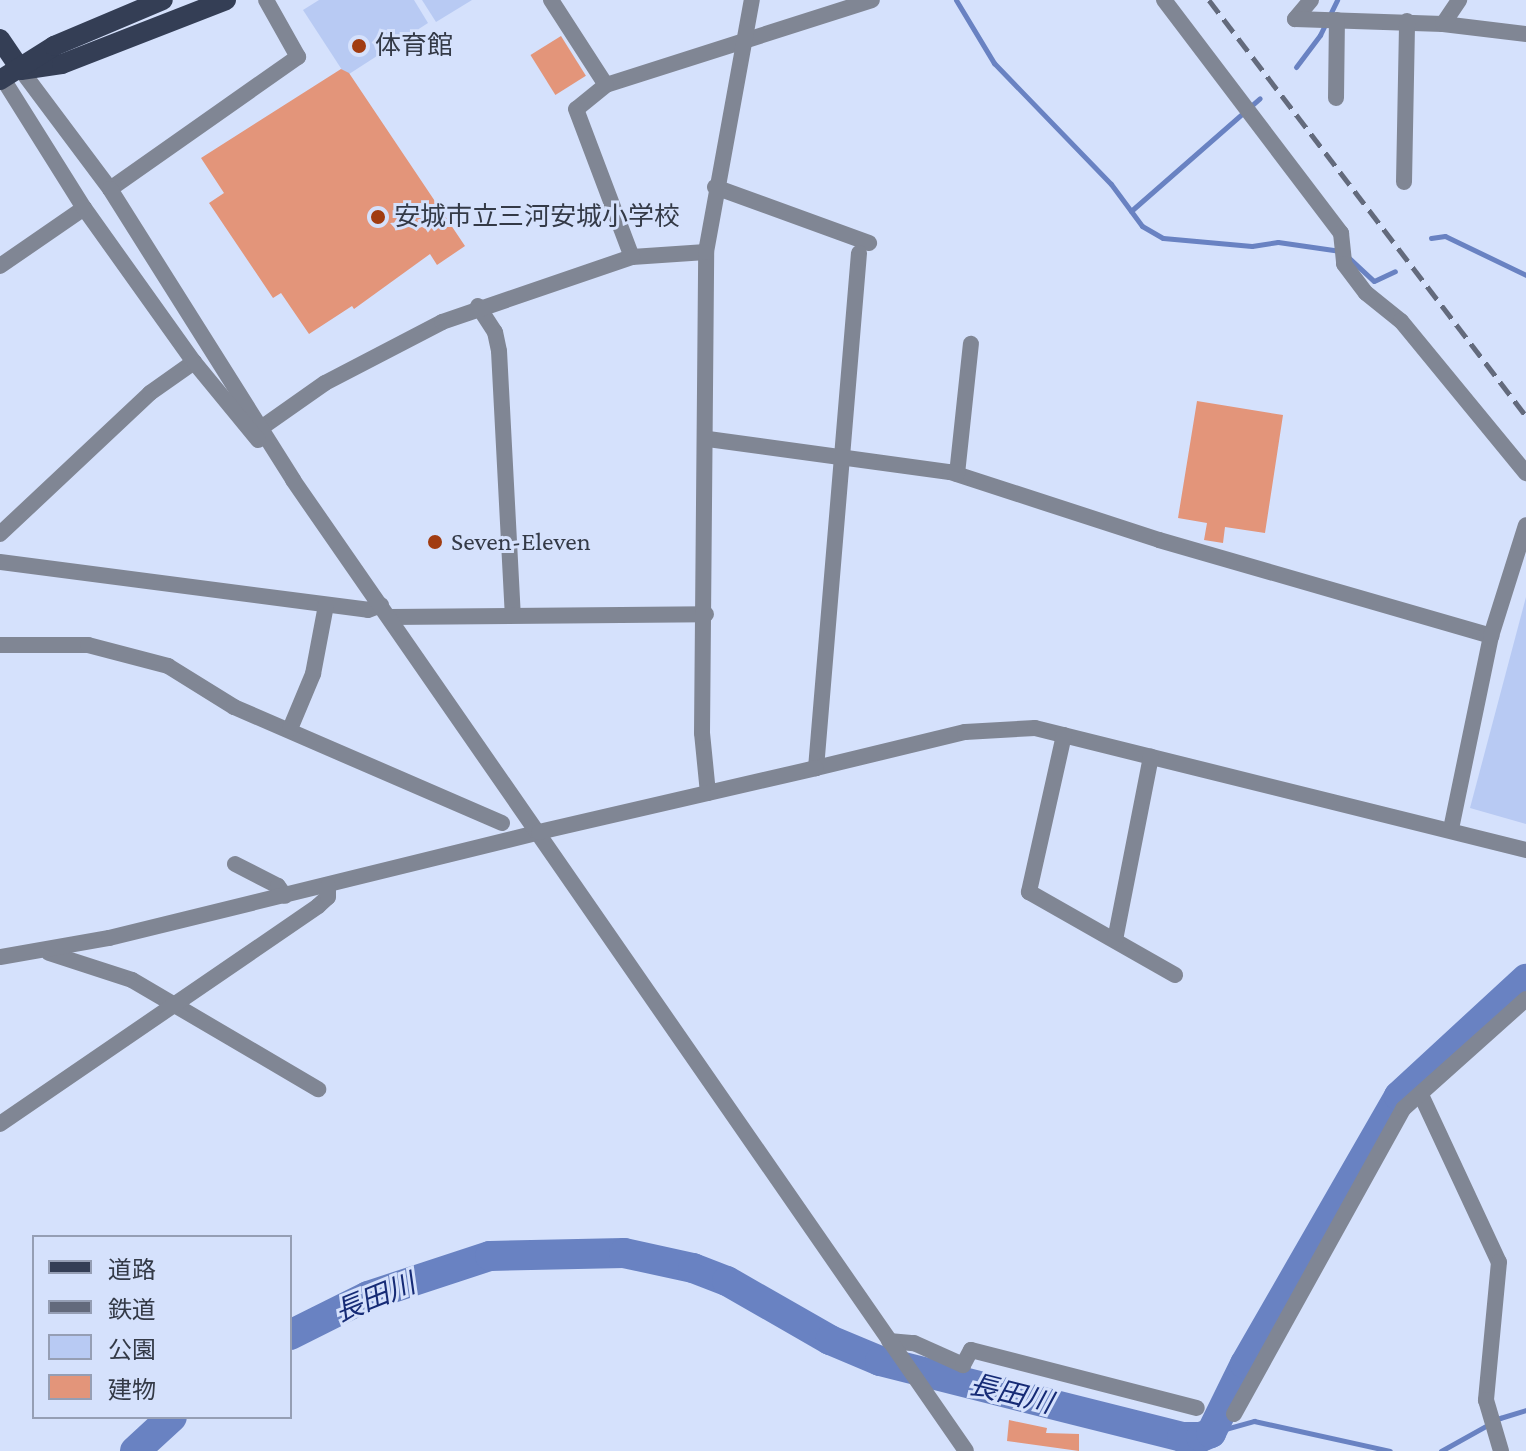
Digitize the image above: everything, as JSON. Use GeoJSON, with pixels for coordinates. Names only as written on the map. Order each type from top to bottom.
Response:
{"type":"FeatureCollection","features":[{"type":"Feature","properties":{"kind":"main road"},"geometry":{"type":"LineString","coordinates":[[6,76],[54,46],[163,0]]}},
{"type":"Feature","properties":{"kind":"main road"},"geometry":{"type":"LineString","coordinates":[[6,76],[62,64],[226,0]]}},
{"type":"Feature","properties":{"kind":"main road"},"geometry":{"type":"LineString","coordinates":[[0,39],[6,76]]}},
{"type":"Feature","properties":{"kind":"street"},"geometry":{"type":"LineString","coordinates":[[110,189],[298,57],[266,0]]}},
{"type":"Feature","properties":{"kind":"street"},"geometry":{"type":"LineString","coordinates":[[551,0],[606,85]]}},
{"type":"Feature","properties":{"kind":"street"},"geometry":{"type":"LineString","coordinates":[[708,793],[702,720],[708,439],[706,252],[715,187],[752,0]]}},
{"type":"Feature","properties":{"kind":"street"},"geometry":{"type":"LineString","coordinates":[[632,257],[576,109],[606,85],[872,0]]}},
{"type":"Feature","properties":{"kind":"street"},"geometry":{"type":"LineString","coordinates":[[1164,0],[1341,233],[1344,264],[1366,293],[1401,321],[1526,473]]}},
{"type":"Feature","properties":{"kind":"street"},"geometry":{"type":"LineString","coordinates":[[1311,0],[1295,19],[1407,21],[1526,34]]}},
{"type":"Feature","properties":{"kind":"street"},"geometry":{"type":"LineString","coordinates":[[1443,24],[1459,0]]}},
{"type":"Feature","properties":{"kind":"street"},"geometry":{"type":"LineString","coordinates":[[1336,98],[1337,20]]}},
{"type":"Feature","properties":{"kind":"street"},"geometry":{"type":"LineString","coordinates":[[1404,182],[1407,21]]}},
{"type":"Feature","properties":{"kind":"street"},"geometry":{"type":"LineString","coordinates":[[6,76],[110,189],[293,480],[966,1451]]}},
{"type":"Feature","properties":{"kind":"street"},"geometry":{"type":"LineString","coordinates":[[6,76],[84,208],[194,362],[293,480]]}},
{"type":"Feature","properties":{"kind":"street"},"geometry":{"type":"LineString","coordinates":[[715,187],[864,248],[816,768]]}},
{"type":"Feature","properties":{"kind":"street"},"geometry":{"type":"LineString","coordinates":[[0,266],[84,208]]}},
{"type":"Feature","properties":{"kind":"street"},"geometry":{"type":"LineString","coordinates":[[261,428],[325,383],[478,306],[632,257],[706,252]]}},
{"type":"Feature","properties":{"kind":"street"},"geometry":{"type":"LineString","coordinates":[[478,306],[495,332],[499,351],[513,614]]}},
{"type":"Feature","properties":{"kind":"street"},"geometry":{"type":"LineString","coordinates":[[957,474],[971,344]]}},
{"type":"Feature","properties":{"kind":"street"},"geometry":{"type":"LineString","coordinates":[[0,534],[150,393],[194,362]]}},
{"type":"Feature","properties":{"kind":"street"},"geometry":{"type":"LineString","coordinates":[[708,439],[844,455],[957,474],[1491,636]]}},
{"type":"Feature","properties":{"kind":"street"},"geometry":{"type":"LineString","coordinates":[[1451,829],[1491,636],[1526,525]]}},
{"type":"Feature","properties":{"kind":"street"},"geometry":{"type":"LineString","coordinates":[[0,562],[368,610],[706,614]]}},
{"type":"Feature","properties":{"kind":"street"},"geometry":{"type":"LineString","coordinates":[[290,729],[313,674],[326,605]]}},
{"type":"Feature","properties":{"kind":"street"},"geometry":{"type":"LineString","coordinates":[[0,645],[51,641],[134,655],[188,675],[234,707],[502,823]]}},
{"type":"Feature","properties":{"kind":"street"},"geometry":{"type":"LineString","coordinates":[[0,957],[46,952],[965,732],[1035,728],[1526,850]]}},
{"type":"Feature","properties":{"kind":"street"},"geometry":{"type":"LineString","coordinates":[[1064,735],[1029,892],[1175,975]]}},
{"type":"Feature","properties":{"kind":"street"},"geometry":{"type":"LineString","coordinates":[[1115,940],[1151,757]]}},
{"type":"Feature","properties":{"kind":"street"},"geometry":{"type":"LineString","coordinates":[[235,864],[278,886],[285,896]]}},
{"type":"Feature","properties":{"kind":"street"},"geometry":{"type":"LineString","coordinates":[[0,1124],[318,906],[328,897],[328,886]]}},
{"type":"Feature","properties":{"kind":"street"},"geometry":{"type":"LineString","coordinates":[[46,952],[132,980],[177,1003],[318,1089]]}},
{"type":"Feature","properties":{"kind":"street"},"geometry":{"type":"LineString","coordinates":[[1234,1414],[1403,1109],[1526,999]]}},
{"type":"Feature","properties":{"kind":"street"},"geometry":{"type":"LineString","coordinates":[[1421,1095],[1499,1262],[1486,1400],[1492,1433],[1501,1451]]}},
{"type":"Feature","properties":{"kind":"street"},"geometry":{"type":"LineString","coordinates":[[889,1341],[914,1343],[963,1365],[971,1350],[1197,1408]]}},
{"type":"Feature","properties":{"kind":"green space","name":"体育館"},"geometry":{"type":"Polygon","coordinates":[[[319,0],[414,0],[428,23],[346,76],[303,10],[319,0]]]}},
{"type":"Feature","properties":{"kind":"green space"},"geometry":{"type":"Polygon","coordinates":[[[422,0],[472,0],[436,22],[422,0]]]}},
{"type":"Feature","properties":{"kind":"green space"},"geometry":{"type":"Polygon","coordinates":[[[1526,597],[1526,824],[1470,808],[1526,597]]]}},
{"type":"Feature","properties":{"kind":"building"},"geometry":{"type":"Polygon","coordinates":[[[561,36],[586,76],[555,95],[530,55],[561,36]]]}},
{"type":"Feature","properties":{"kind":"building"},"geometry":{"type":"Polygon","coordinates":[[[341,69],[349,73],[465,246],[437,265],[430,254],[354,309],[352,306],[309,334],[281,293],[273,298],[209,203],[224,193],[201,158],[341,69]]]}},
{"type":"Feature","properties":{"kind":"building"},"geometry":{"type":"Polygon","coordinates":[[[1197,401],[1283,415],[1265,533],[1225,527],[1223,543],[1204,540],[1207,523],[1178,518],[1197,401]]]}},
{"type":"Feature","properties":{"kind":"building"},"geometry":{"type":"Polygon","coordinates":[[[1009,1420],[1047,1428],[1046,1433],[1079,1434],[1079,1451],[1007,1441],[1009,1420]]]}},
{"type":"Feature","properties":{"kind":"waterway"},"geometry":{"type":"LineString","coordinates":[[956,0],[994,63],[1111,184],[1142,226],[1163,238],[1252,246],[1278,242],[1340,251]]}},
{"type":"Feature","properties":{"kind":"waterway"},"geometry":{"type":"LineString","coordinates":[[1296,67],[1320,35],[1337,0]]}},
{"type":"Feature","properties":{"kind":"waterway"},"geometry":{"type":"LineString","coordinates":[[1131,211],[1260,98]]}},
{"type":"Feature","properties":{"kind":"waterway"},"geometry":{"type":"LineString","coordinates":[[1431,238],[1445,236],[1526,275]]}},
{"type":"Feature","properties":{"kind":"waterway"},"geometry":{"type":"LineString","coordinates":[[1348,257],[1374,281],[1395,271]]}},
{"type":"Feature","properties":{"kind":"waterway","name":"長田川"},"geometry":{"type":"LineString","coordinates":[[292,1334],[368,1296],[490,1256],[624,1253],[693,1268],[727,1281],[830,1340],[880,1361],[1182,1437],[1201,1437],[1211,1433],[1245,1364],[1399,1096],[1526,979]]}},
{"type":"Feature","properties":{"kind":"waterway"},"geometry":{"type":"LineString","coordinates":[[1441,1451],[1500,1418],[1526,1410]]}},
{"type":"Feature","properties":{"kind":"waterway","name":"長田川"},"geometry":{"type":"LineString","coordinates":[[135,1451],[170,1419]]}},
{"type":"Feature","properties":{"kind":"waterway"},"geometry":{"type":"LineString","coordinates":[[1211,1433],[1254,1421],[1390,1451]]}},
{"type":"Feature","properties":{"kind":"railway"},"geometry":{"type":"LineString","coordinates":[[1209,0],[1526,416]]}},
{"type":"Feature","properties":{"kind":"place","name":"体育館"},"geometry":{"type":"Point","coordinates":[359,46]}},
{"type":"Feature","properties":{"kind":"place","name":"安城市立三河安城小学校"},"geometry":{"type":"Point","coordinates":[378,217]}},
{"type":"Feature","properties":{"kind":"place","name":"Seven-Eleven"},"geometry":{"type":"Point","coordinates":[435,542]}}]}
